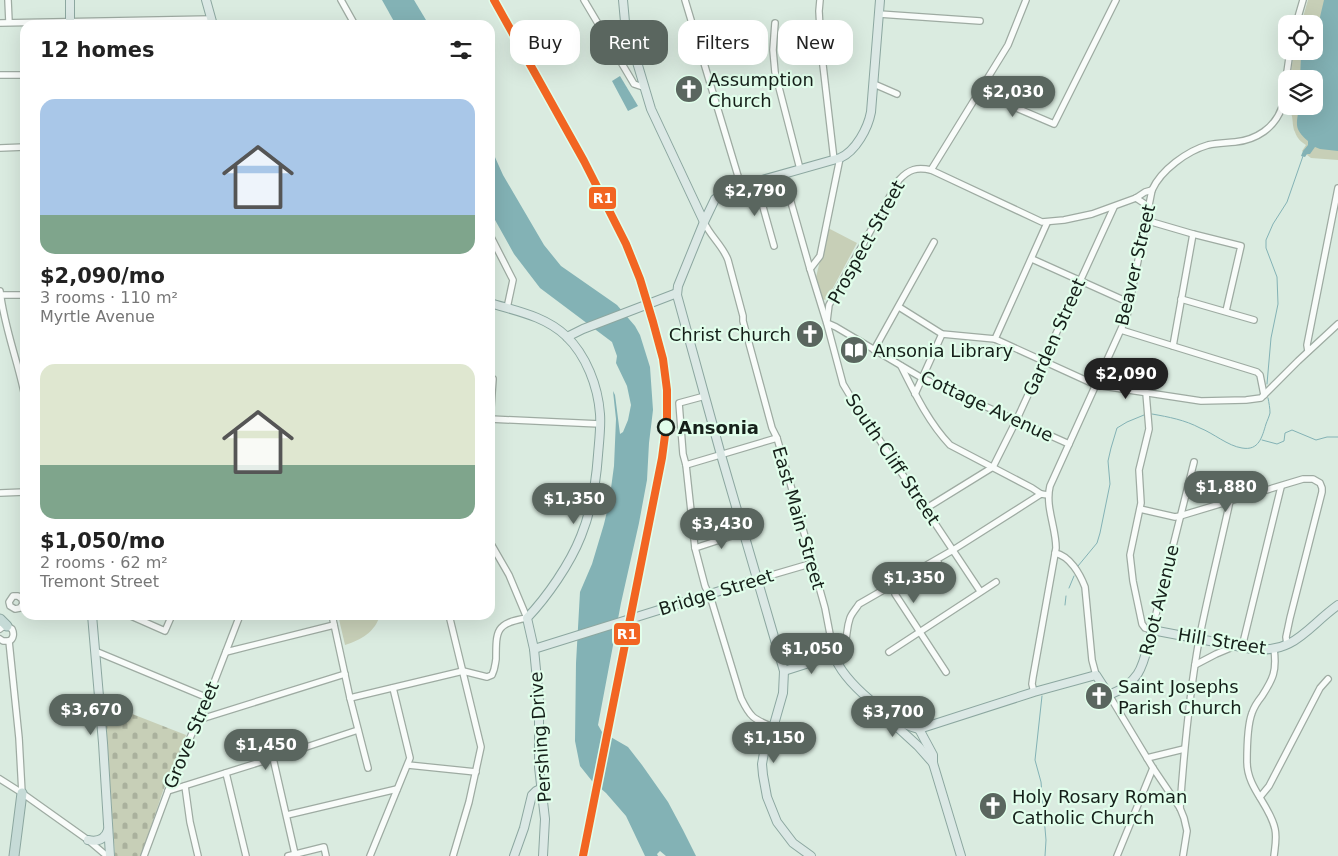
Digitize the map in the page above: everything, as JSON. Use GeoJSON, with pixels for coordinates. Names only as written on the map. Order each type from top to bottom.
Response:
{"type":"FeatureCollection","features":[{"type":"Feature","properties":{"kind":"highway"},"geometry":{"type":"LineString","coordinates":[[14,856],[22,792]]}},
{"type":"Feature","properties":{"kind":"main road"},"geometry":{"type":"LineString","coordinates":[[70,0],[70,20]]}},
{"type":"Feature","properties":{"kind":"main road"},"geometry":{"type":"LineString","coordinates":[[206,0],[211,20]]}},
{"type":"Feature","properties":{"kind":"main road"},"geometry":{"type":"LineString","coordinates":[[622,0],[625,22],[651,109],[704,222]]}},
{"type":"Feature","properties":{"kind":"main road"},"geometry":{"type":"LineString","coordinates":[[695,205],[705,204],[741,186],[837,159],[849,152],[869,122],[874,84],[880,0]]}},
{"type":"Feature","properties":{"kind":"main road"},"geometry":{"type":"LineString","coordinates":[[715,199],[678,286],[677,293],[784,671],[783,693],[765,747],[762,764],[767,797],[777,822],[790,839],[811,856]]}},
{"type":"Feature","properties":{"kind":"main road"},"geometry":{"type":"LineString","coordinates":[[567,337],[582,329],[677,293]]}},
{"type":"Feature","properties":{"kind":"main road"},"geometry":{"type":"LineString","coordinates":[[495,304],[542,319],[552,324],[567,337],[581,355],[593,379],[598,400],[600,424],[595,491],[591,509],[581,538],[573,553],[556,580],[527,618]]}},
{"type":"Feature","properties":{"kind":"main road","name":"Bridge Street"},"geometry":{"type":"LineString","coordinates":[[534,649],[758,579]]}},
{"type":"Feature","properties":{"kind":"main road","name":"Hill Street"},"geometry":{"type":"LineString","coordinates":[[1152,630],[1261,650],[1274,649],[1297,640],[1338,605]]}},
{"type":"Feature","properties":{"kind":"main road","name":"Pershing Drive"},"geometry":{"type":"LineString","coordinates":[[527,618],[534,649],[540,701],[539,767],[544,802],[545,830],[542,856]]}},
{"type":"Feature","properties":{"kind":"main road"},"geometry":{"type":"LineString","coordinates":[[92,620],[103,743],[108,856]]}},
{"type":"Feature","properties":{"kind":"main road","name":"Root Avenue"},"geometry":{"type":"LineString","coordinates":[[1110,695],[1129,684],[1138,674],[1143,664],[1152,630]]}},
{"type":"Feature","properties":{"kind":"main road"},"geometry":{"type":"LineString","coordinates":[[784,671],[834,655]]}},
{"type":"Feature","properties":{"kind":"main road","name":"East Main Street"},"geometry":{"type":"LineString","coordinates":[[834,655],[838,666],[847,678],[874,702],[888,714],[908,726],[919,729]]}},
{"type":"Feature","properties":{"kind":"main road"},"geometry":{"type":"LineString","coordinates":[[919,729],[1034,692],[1096,675],[1110,695]]}},
{"type":"Feature","properties":{"kind":"main road","name":"East Main Street"},"geometry":{"type":"LineString","coordinates":[[888,714],[894,724],[933,763]]}},
{"type":"Feature","properties":{"kind":"main road"},"geometry":{"type":"LineString","coordinates":[[918,746],[919,729]]}},
{"type":"Feature","properties":{"kind":"main road"},"geometry":{"type":"LineString","coordinates":[[919,729],[933,755],[933,763],[962,856]]}},
{"type":"Feature","properties":{"kind":"main road"},"geometry":{"type":"LineString","coordinates":[[514,856],[534,793],[542,788]]}},
{"type":"Feature","properties":{"kind":"main road"},"geometry":{"type":"LineString","coordinates":[[530,808],[544,802]]}},
{"type":"Feature","properties":{"kind":"main road"},"geometry":{"type":"LineString","coordinates":[[88,840],[100,840],[106,834],[108,828]]}},
{"type":"Feature","properties":{"kind":"street"},"geometry":{"type":"LineString","coordinates":[[8,0],[9,22]]}},
{"type":"Feature","properties":{"kind":"street"},"geometry":{"type":"LineString","coordinates":[[341,0],[352,20]]}},
{"type":"Feature","properties":{"kind":"street"},"geometry":{"type":"LineString","coordinates":[[584,0],[634,84],[643,87]]}},
{"type":"Feature","properties":{"kind":"street"},"geometry":{"type":"LineString","coordinates":[[684,0],[741,186]]}},
{"type":"Feature","properties":{"kind":"street"},"geometry":{"type":"LineString","coordinates":[[810,269],[820,256],[837,159],[821,48],[820,0]]}},
{"type":"Feature","properties":{"kind":"street"},"geometry":{"type":"LineString","coordinates":[[1026,0],[1008,45],[931,170],[1038,221],[1047,222],[1082,217],[1114,207],[1152,190]]}},
{"type":"Feature","properties":{"kind":"street"},"geometry":{"type":"LineString","coordinates":[[980,92],[1054,124],[1116,0]]}},
{"type":"Feature","properties":{"kind":"street"},"geometry":{"type":"LineString","coordinates":[[1299,15],[1303,0]]}},
{"type":"Feature","properties":{"kind":"street"},"geometry":{"type":"LineString","coordinates":[[878,14],[980,21]]}},
{"type":"Feature","properties":{"kind":"street"},"geometry":{"type":"LineString","coordinates":[[0,23],[20,22]]}},
{"type":"Feature","properties":{"kind":"street"},"geometry":{"type":"LineString","coordinates":[[775,23],[773,50],[775,72],[800,169]]}},
{"type":"Feature","properties":{"kind":"street","name":"Beaver Street"},"geometry":{"type":"LineString","coordinates":[[1034,692],[1033,677],[1055,553],[1055,535],[1048,495],[1050,486],[1127,316],[1152,190],[1166,170],[1193,152],[1214,144],[1250,139],[1272,125],[1279,116],[1282,107],[1289,60]]}},
{"type":"Feature","properties":{"kind":"street"},"geometry":{"type":"LineString","coordinates":[[0,75],[20,75]]}},
{"type":"Feature","properties":{"kind":"street"},"geometry":{"type":"LineString","coordinates":[[874,84],[898,94]]}},
{"type":"Feature","properties":{"kind":"street"},"geometry":{"type":"LineString","coordinates":[[0,148],[20,147]]}},
{"type":"Feature","properties":{"kind":"street","name":"Prospect Street"},"geometry":{"type":"LineString","coordinates":[[827,323],[829,305],[899,180],[905,174],[914,170],[922,168],[931,170]]}},
{"type":"Feature","properties":{"kind":"street","name":"South Cliff Street"},"geometry":{"type":"LineString","coordinates":[[783,174],[843,384],[980,591]]}},
{"type":"Feature","properties":{"kind":"street"},"geometry":{"type":"LineString","coordinates":[[756,182],[774,246]]}},
{"type":"Feature","properties":{"kind":"street"},"geometry":{"type":"LineString","coordinates":[[1308,352],[1307,345],[1338,188]]}},
{"type":"Feature","properties":{"kind":"street"},"geometry":{"type":"LineString","coordinates":[[1136,198],[1148,206]]}},
{"type":"Feature","properties":{"kind":"street","name":"Garden Street"},"geometry":{"type":"LineString","coordinates":[[993,468],[1114,207]]}},
{"type":"Feature","properties":{"kind":"street"},"geometry":{"type":"LineString","coordinates":[[1145,220],[1241,246],[1226,311]]}},
{"type":"Feature","properties":{"kind":"street","name":"East Main Street"},"geometry":{"type":"LineString","coordinates":[[704,222],[707,230],[727,256],[743,316],[742,321],[772,428],[777,438],[826,608],[834,655]]}},
{"type":"Feature","properties":{"kind":"street"},"geometry":{"type":"LineString","coordinates":[[995,339],[1047,222]]}},
{"type":"Feature","properties":{"kind":"street"},"geometry":{"type":"LineString","coordinates":[[1173,346],[1193,234]]}},
{"type":"Feature","properties":{"kind":"street"},"geometry":{"type":"LineString","coordinates":[[874,350],[900,307],[934,242]]}},
{"type":"Feature","properties":{"kind":"street"},"geometry":{"type":"LineString","coordinates":[[495,245],[513,280],[507,308]]}},
{"type":"Feature","properties":{"kind":"street"},"geometry":{"type":"LineString","coordinates":[[1032,259],[1130,302]]}},
{"type":"Feature","properties":{"kind":"street"},"geometry":{"type":"LineString","coordinates":[[0,291],[20,378]]}},
{"type":"Feature","properties":{"kind":"street"},"geometry":{"type":"LineString","coordinates":[[0,295],[20,295]]}},
{"type":"Feature","properties":{"kind":"street"},"geometry":{"type":"LineString","coordinates":[[1182,299],[1254,320]]}},
{"type":"Feature","properties":{"kind":"street"},"geometry":{"type":"LineString","coordinates":[[900,307],[942,334],[995,339],[1096,385],[1201,401],[1254,400],[1261,398],[1338,324]]}},
{"type":"Feature","properties":{"kind":"street","name":"Cottage Avenue"},"geometry":{"type":"LineString","coordinates":[[827,323],[922,378],[1069,444]]}},
{"type":"Feature","properties":{"kind":"street"},"geometry":{"type":"LineString","coordinates":[[1121,330],[1257,372],[1260,375],[1264,395]]}},
{"type":"Feature","properties":{"kind":"street"},"geometry":{"type":"LineString","coordinates":[[915,394],[942,334]]}},
{"type":"Feature","properties":{"kind":"street"},"geometry":{"type":"LineString","coordinates":[[902,366],[915,394],[941,436],[950,445],[1041,494],[1048,495]]}},
{"type":"Feature","properties":{"kind":"street"},"geometry":{"type":"LineString","coordinates":[[1146,393],[1149,430],[1139,470],[1140,509],[1130,561],[1142,624],[1145,628],[1152,630]]}},
{"type":"Feature","properties":{"kind":"street"},"geometry":{"type":"LineString","coordinates":[[705,396],[678,404],[695,548],[705,586],[741,698],[747,711],[756,720],[773,727]]}},
{"type":"Feature","properties":{"kind":"street"},"geometry":{"type":"LineString","coordinates":[[495,420],[600,424]]}},
{"type":"Feature","properties":{"kind":"street"},"geometry":{"type":"LineString","coordinates":[[686,465],[777,438]]}},
{"type":"Feature","properties":{"kind":"street","name":"Root Avenue"},"geometry":{"type":"LineString","coordinates":[[1152,630],[1194,462]]}},
{"type":"Feature","properties":{"kind":"street"},"geometry":{"type":"LineString","coordinates":[[925,509],[993,468]]}},
{"type":"Feature","properties":{"kind":"street"},"geometry":{"type":"LineString","coordinates":[[1140,509],[1175,517],[1303,479],[1315,480],[1322,485],[1322,492],[1290,618],[1286,637],[1287,645]]}},
{"type":"Feature","properties":{"kind":"street"},"geometry":{"type":"LineString","coordinates":[[1195,665],[1216,654],[1238,646],[1281,486]]}},
{"type":"Feature","properties":{"kind":"street"},"geometry":{"type":"LineString","coordinates":[[0,493],[20,492]]}},
{"type":"Feature","properties":{"kind":"street"},"geometry":{"type":"LineString","coordinates":[[834,655],[845,644],[850,618],[860,604],[954,550],[1041,494]]}},
{"type":"Feature","properties":{"kind":"street"},"geometry":{"type":"LineString","coordinates":[[1180,808],[1184,749],[1199,639],[1230,501]]}},
{"type":"Feature","properties":{"kind":"street"},"geometry":{"type":"LineString","coordinates":[[695,548],[744,532]]}},
{"type":"Feature","properties":{"kind":"street"},"geometry":{"type":"LineString","coordinates":[[350,698],[463,671],[487,677],[492,675],[496,666],[496,638],[499,630],[507,623],[527,618],[510,575],[495,550]]}},
{"type":"Feature","properties":{"kind":"street"},"geometry":{"type":"LineString","coordinates":[[946,672],[895,592],[930,569],[954,550]]}},
{"type":"Feature","properties":{"kind":"street"},"geometry":{"type":"LineString","coordinates":[[1055,553],[1068,559],[1085,587],[1092,660],[1096,675]]}},
{"type":"Feature","properties":{"kind":"street","name":"Bridge Street"},"geometry":{"type":"LineString","coordinates":[[758,579],[813,563]]}},
{"type":"Feature","properties":{"kind":"street"},"geometry":{"type":"LineString","coordinates":[[889,652],[996,582]]}},
{"type":"Feature","properties":{"kind":"street"},"geometry":{"type":"LineString","coordinates":[[140,620],[165,631],[170,620]]}},
{"type":"Feature","properties":{"kind":"street","name":"Grove Street"},"geometry":{"type":"LineString","coordinates":[[144,856],[181,758],[208,698],[238,620]]}},
{"type":"Feature","properties":{"kind":"street"},"geometry":{"type":"LineString","coordinates":[[333,620],[344,674],[368,768]]}},
{"type":"Feature","properties":{"kind":"street"},"geometry":{"type":"LineString","coordinates":[[450,620],[482,747],[453,856]]}},
{"type":"Feature","properties":{"kind":"street"},"geometry":{"type":"LineString","coordinates":[[2,625],[12,629],[14,634],[9,641],[20,738],[22,792]]}},
{"type":"Feature","properties":{"kind":"street"},"geometry":{"type":"LineString","coordinates":[[226,652],[334,625]]}},
{"type":"Feature","properties":{"kind":"street"},"geometry":{"type":"LineString","coordinates":[[0,639],[9,641]]}},
{"type":"Feature","properties":{"kind":"street"},"geometry":{"type":"LineString","coordinates":[[1274,649],[1275,664],[1273,678],[1253,710],[1247,769],[1253,786],[1270,814],[1275,829],[1276,843],[1274,856]]}},
{"type":"Feature","properties":{"kind":"street"},"geometry":{"type":"LineString","coordinates":[[95,651],[208,698]]}},
{"type":"Feature","properties":{"kind":"street"},"geometry":{"type":"LineString","coordinates":[[198,720],[344,674]]}},
{"type":"Feature","properties":{"kind":"street"},"geometry":{"type":"LineString","coordinates":[[1260,797],[1269,786],[1320,688],[1328,679]]}},
{"type":"Feature","properties":{"kind":"street"},"geometry":{"type":"LineString","coordinates":[[370,856],[410,758],[393,688]]}},
{"type":"Feature","properties":{"kind":"street"},"geometry":{"type":"LineString","coordinates":[[1110,695],[1153,768],[1180,808],[1187,831],[1183,856]]}},
{"type":"Feature","properties":{"kind":"street"},"geometry":{"type":"LineString","coordinates":[[168,791],[358,730]]}},
{"type":"Feature","properties":{"kind":"street"},"geometry":{"type":"LineString","coordinates":[[1147,758],[1184,749]]}},
{"type":"Feature","properties":{"kind":"street"},"geometry":{"type":"LineString","coordinates":[[273,758],[296,854]]}},
{"type":"Feature","properties":{"kind":"street"},"geometry":{"type":"LineString","coordinates":[[408,764],[476,772]]}},
{"type":"Feature","properties":{"kind":"street"},"geometry":{"type":"LineString","coordinates":[[1117,856],[1153,768]]}},
{"type":"Feature","properties":{"kind":"street"},"geometry":{"type":"LineString","coordinates":[[226,773],[246,856]]}},
{"type":"Feature","properties":{"kind":"street"},"geometry":{"type":"LineString","coordinates":[[0,780],[22,792],[108,856]]}},
{"type":"Feature","properties":{"kind":"street"},"geometry":{"type":"LineString","coordinates":[[185,786],[190,822],[198,856]]}},
{"type":"Feature","properties":{"kind":"street"},"geometry":{"type":"LineString","coordinates":[[287,815],[397,789]]}},
{"type":"Feature","properties":{"kind":"street"},"geometry":{"type":"LineString","coordinates":[[288,856],[324,847],[326,856]]}},
{"type":"Feature","properties":{"kind":"green space"},"geometry":{"type":"Polygon","coordinates":[[[1308,0],[1338,0],[1338,160],[1311,158],[1302,151],[1306,145],[1297,136],[1294,129],[1292,115],[1323,115],[1323,70],[1291,70],[1293,60],[1323,60],[1323,15],[1304,15],[1308,0]]]}},
{"type":"Feature","properties":{"kind":"green space"},"geometry":{"type":"Polygon","coordinates":[[[828,228],[857,243],[827,299],[823,300],[816,277],[828,228]]]}},
{"type":"Feature","properties":{"kind":"green space"},"geometry":{"type":"Polygon","coordinates":[[[339,620],[378,620],[371,631],[357,641],[345,645],[339,620]]]}},
{"type":"Feature","properties":{"kind":"green space"},"geometry":{"type":"Polygon","coordinates":[[[104,703],[186,735],[163,791],[141,856],[115,856],[104,703]]]}},
{"type":"Feature","properties":{"kind":"water"},"geometry":{"type":"Polygon","coordinates":[[[382,0],[414,0],[426,20],[393,20],[382,0]]]}},
{"type":"Feature","properties":{"kind":"water"},"geometry":{"type":"Polygon","coordinates":[[[1324,0],[1338,0],[1338,151],[1315,147],[1305,157],[1301,156],[1308,145],[1308,141],[1298,129],[1297,115],[1323,115],[1323,70],[1300,70],[1301,60],[1323,60],[1323,15],[1320,15],[1324,0]]]}},
{"type":"Feature","properties":{"kind":"water"},"geometry":{"type":"Polygon","coordinates":[[[620,76],[638,106],[628,111],[612,81],[620,76]]]}},
{"type":"Feature","properties":{"kind":"water"},"geometry":{"type":"Polygon","coordinates":[[[495,157],[503,175],[544,245],[561,266],[617,305],[635,326],[640,335],[650,367],[653,410],[647,480],[598,725],[602,732],[628,747],[642,765],[668,802],[696,856],[666,856],[660,851],[657,854],[658,856],[645,856],[626,816],[580,766],[575,741],[576,663],[580,592],[592,564],[609,503],[614,466],[616,419],[613,391],[620,434],[623,432],[628,420],[631,405],[627,386],[616,363],[617,356],[612,342],[540,288],[514,254],[495,220],[495,157]]]}},
{"type":"Feature","properties":{"kind":"waterway"},"geometry":{"type":"LineString","coordinates":[[1267,384],[1271,338],[1278,304],[1277,277],[1266,248],[1266,240],[1273,224],[1287,202],[1303,156]]}},
{"type":"Feature","properties":{"kind":"waterway"},"geometry":{"type":"LineString","coordinates":[[1152,414],[1189,423],[1231,445],[1248,448],[1256,445],[1263,434],[1270,413],[1268,398]]}},
{"type":"Feature","properties":{"kind":"waterway"},"geometry":{"type":"LineString","coordinates":[[1078,566],[1097,543],[1100,533],[1110,484],[1108,461],[1117,428],[1144,415]]}},
{"type":"Feature","properties":{"kind":"waterway"},"geometry":{"type":"LineString","coordinates":[[1262,440],[1277,444],[1284,441],[1285,433],[1292,430],[1316,440],[1338,437]]}},
{"type":"Feature","properties":{"kind":"waterway"},"geometry":{"type":"LineString","coordinates":[[1069,588],[1074,576]]}},
{"type":"Feature","properties":{"kind":"waterway"},"geometry":{"type":"LineString","coordinates":[[1065,605],[1066,596]]}},
{"type":"Feature","properties":{"kind":"waterway"},"geometry":{"type":"LineString","coordinates":[[1042,696],[1035,760],[1041,782],[1046,840],[1045,856]]}},
{"type":"Feature","properties":{"kind":"transit line","name":"R1"},"geometry":{"type":"LineString","coordinates":[[494,0],[584,161],[626,244],[640,279],[653,322],[663,359],[667,390],[667,420],[662,458],[583,856]]}},
{"type":"Feature","properties":{"kind":"place","name":"Assumption Church"},"geometry":{"type":"Point","coordinates":[689,89]}},
{"type":"Feature","properties":{"kind":"place","name":"Christ Church"},"geometry":{"type":"Point","coordinates":[810,334]}},
{"type":"Feature","properties":{"kind":"place","name":"Ansonia Library"},"geometry":{"type":"Point","coordinates":[854,350]}},
{"type":"Feature","properties":{"kind":"place","name":"Ansonia"},"geometry":{"type":"Point","coordinates":[666,427]}},
{"type":"Feature","properties":{"kind":"place","name":"Saint Josephs Parish Church"},"geometry":{"type":"Point","coordinates":[1099,696]}},
{"type":"Feature","properties":{"kind":"place","name":"Holy Rosary Roman Catholic Church"},"geometry":{"type":"Point","coordinates":[993,806]}}]}
